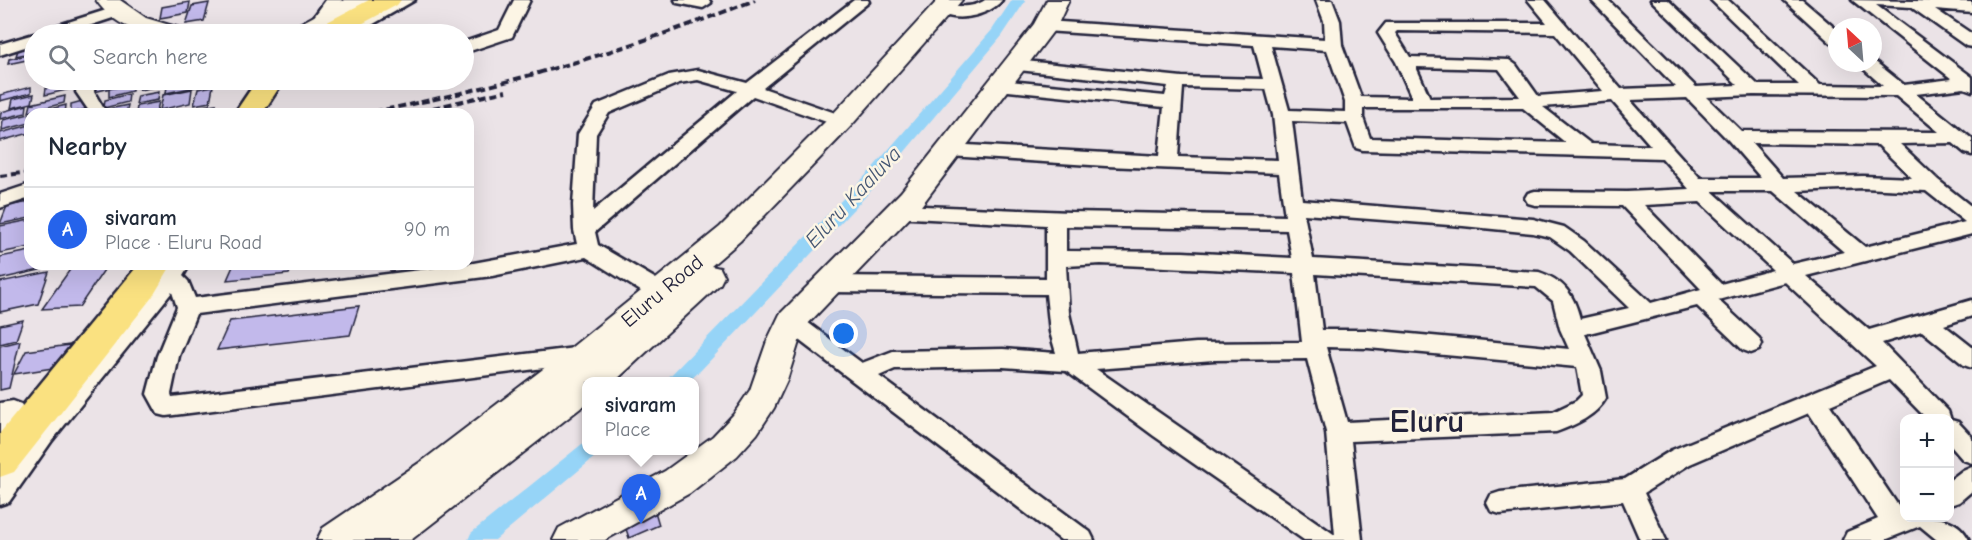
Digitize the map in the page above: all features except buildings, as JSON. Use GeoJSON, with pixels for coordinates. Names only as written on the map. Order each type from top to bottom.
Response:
{"type":"FeatureCollection","features":[{"type":"Feature","properties":{"kind":"main road"},"geometry":{"type":"LineString","coordinates":[[324,24],[361,0]]}},
{"type":"Feature","properties":{"kind":"main road"},"geometry":{"type":"LineString","coordinates":[[330,24],[388,0]]}},
{"type":"Feature","properties":{"kind":"main road"},"geometry":{"type":"LineString","coordinates":[[572,540],[683,480],[737,434],[763,398],[791,322],[899,212],[1045,26],[1058,0]]}},
{"type":"Feature","properties":{"kind":"main road","name":"Eluru Road"},"geometry":{"type":"LineString","coordinates":[[587,374],[660,292],[730,234],[957,5]]}},
{"type":"Feature","properties":{"kind":"main road","name":"Eluru Road"},"geometry":{"type":"LineString","coordinates":[[587,374],[624,355],[762,227],[865,121],[957,5]]}},
{"type":"Feature","properties":{"kind":"main road"},"geometry":{"type":"LineString","coordinates":[[107,16],[131,24]]}},
{"type":"Feature","properties":{"kind":"main road"},"geometry":{"type":"LineString","coordinates":[[252,108],[264,90]]}},
{"type":"Feature","properties":{"kind":"main road"},"geometry":{"type":"LineString","coordinates":[[0,461],[141,287],[167,270]]}},
{"type":"Feature","properties":{"kind":"main road","name":"Eluru Road"},"geometry":{"type":"LineString","coordinates":[[336,540],[437,470],[582,377]]}},
{"type":"Feature","properties":{"kind":"main road","name":"Eluru Road"},"geometry":{"type":"LineString","coordinates":[[382,540],[481,467],[582,378]]}},
{"type":"Feature","properties":{"kind":"street"},"geometry":{"type":"LineString","coordinates":[[318,24],[334,0]]}},
{"type":"Feature","properties":{"kind":"street"},"geometry":{"type":"LineString","coordinates":[[363,24],[407,0]]}},
{"type":"Feature","properties":{"kind":"street"},"geometry":{"type":"LineString","coordinates":[[474,44],[506,33],[522,0]]}},
{"type":"Feature","properties":{"kind":"street"},"geometry":{"type":"LineString","coordinates":[[682,0],[703,3]]}},
{"type":"Feature","properties":{"kind":"street"},"geometry":{"type":"LineString","coordinates":[[957,5],[978,11],[994,0]]}},
{"type":"Feature","properties":{"kind":"street"},"geometry":{"type":"LineString","coordinates":[[1323,0],[1332,21],[1334,45],[1363,144],[1666,152]]}},
{"type":"Feature","properties":{"kind":"street"},"geometry":{"type":"LineString","coordinates":[[1536,0],[1700,190],[1865,340],[1936,414]]}},
{"type":"Feature","properties":{"kind":"street"},"geometry":{"type":"LineString","coordinates":[[1599,0],[1736,137],[1778,185],[1861,255]]}},
{"type":"Feature","properties":{"kind":"street"},"geometry":{"type":"LineString","coordinates":[[1659,0],[1753,90]]}},
{"type":"Feature","properties":{"kind":"street"},"geometry":{"type":"LineString","coordinates":[[1719,0],[1816,91]]}},
{"type":"Feature","properties":{"kind":"street"},"geometry":{"type":"LineString","coordinates":[[1792,0],[1828,31]]}},
{"type":"Feature","properties":{"kind":"street"},"geometry":{"type":"LineString","coordinates":[[1860,0],[1970,83]]}},
{"type":"Feature","properties":{"kind":"street"},"geometry":{"type":"LineString","coordinates":[[1877,0],[1972,7]]}},
{"type":"Feature","properties":{"kind":"street"},"geometry":{"type":"LineString","coordinates":[[1913,1],[1972,42]]}},
{"type":"Feature","properties":{"kind":"street"},"geometry":{"type":"LineString","coordinates":[[188,307],[492,268],[586,239],[749,90],[861,2]]}},
{"type":"Feature","properties":{"kind":"street"},"geometry":{"type":"LineString","coordinates":[[81,24],[107,16]]}},
{"type":"Feature","properties":{"kind":"street"},"geometry":{"type":"LineString","coordinates":[[1045,26],[1334,45]]}},
{"type":"Feature","properties":{"kind":"street"},"geometry":{"type":"LineString","coordinates":[[1424,104],[1406,62],[1386,33],[1392,26],[1558,28]]}},
{"type":"Feature","properties":{"kind":"street"},"geometry":{"type":"LineString","coordinates":[[1261,40],[1282,115],[1294,215],[1304,266],[1314,344],[1338,432],[1349,540]]}},
{"type":"Feature","properties":{"kind":"street"},"geometry":{"type":"LineString","coordinates":[[0,50],[24,42]]}},
{"type":"Feature","properties":{"kind":"street"},"geometry":{"type":"LineString","coordinates":[[1406,62],[1503,64],[1510,69],[1532,101],[1531,106],[1588,151]]}},
{"type":"Feature","properties":{"kind":"street"},"geometry":{"type":"LineString","coordinates":[[1877,72],[1965,143]]}},
{"type":"Feature","properties":{"kind":"street"},"geometry":{"type":"LineString","coordinates":[[660,292],[586,239],[582,205],[587,134],[602,109],[687,76],[698,75],[841,121]]}},
{"type":"Feature","properties":{"kind":"street"},"geometry":{"type":"LineString","coordinates":[[1007,75],[1273,84]]}},
{"type":"Feature","properties":{"kind":"street"},"geometry":{"type":"LineString","coordinates":[[1007,75],[1173,102]]}},
{"type":"Feature","properties":{"kind":"street"},"geometry":{"type":"LineString","coordinates":[[1168,162],[1176,81]]}},
{"type":"Feature","properties":{"kind":"street"},"geometry":{"type":"LineString","coordinates":[[1282,115],[1424,104],[1564,102],[1616,95],[1753,90],[1899,91],[1970,83]]}},
{"type":"Feature","properties":{"kind":"street"},"geometry":{"type":"LineString","coordinates":[[85,90],[96,108]]}},
{"type":"Feature","properties":{"kind":"street"},"geometry":{"type":"LineString","coordinates":[[1736,137],[1883,139],[1965,143]]}},
{"type":"Feature","properties":{"kind":"street"},"geometry":{"type":"LineString","coordinates":[[1883,139],[1931,185],[1972,217]]}},
{"type":"Feature","properties":{"kind":"street"},"geometry":{"type":"LineString","coordinates":[[949,150],[1288,167]]}},
{"type":"Feature","properties":{"kind":"street"},"geometry":{"type":"LineString","coordinates":[[1535,198],[1627,199],[1700,190],[1863,182],[1931,185]]}},
{"type":"Feature","properties":{"kind":"street"},"geometry":{"type":"LineString","coordinates":[[0,201],[24,193]]}},
{"type":"Feature","properties":{"kind":"street"},"geometry":{"type":"LineString","coordinates":[[1627,199],[1752,344]]}},
{"type":"Feature","properties":{"kind":"street"},"geometry":{"type":"LineString","coordinates":[[899,212],[1056,219],[1294,215],[1463,219],[1533,226],[1557,232],[1577,246],[1647,312]]}},
{"type":"Feature","properties":{"kind":"street"},"geometry":{"type":"LineString","coordinates":[[1056,219],[1056,286],[1065,351],[1071,363],[1162,429],[1325,540]]}},
{"type":"Feature","properties":{"kind":"street"},"geometry":{"type":"LineString","coordinates":[[1570,329],[1647,312],[1789,273],[1972,227]]}},
{"type":"Feature","properties":{"kind":"street"},"geometry":{"type":"LineString","coordinates":[[1056,259],[1113,257],[1539,280],[1554,286],[1563,297],[1570,329],[1584,358],[1594,388],[1594,398],[1584,408],[1556,422],[1338,432]]}},
{"type":"Feature","properties":{"kind":"street"},"geometry":{"type":"LineString","coordinates":[[0,494],[34,447],[142,316],[168,270]]}},
{"type":"Feature","properties":{"kind":"street"},"geometry":{"type":"LineString","coordinates":[[170,270],[180,286],[188,307],[168,356],[159,394],[166,407],[587,374]]}},
{"type":"Feature","properties":{"kind":"street"},"geometry":{"type":"LineString","coordinates":[[829,284],[1056,286]]}},
{"type":"Feature","properties":{"kind":"street"},"geometry":{"type":"LineString","coordinates":[[1865,340],[1972,308]]}},
{"type":"Feature","properties":{"kind":"street"},"geometry":{"type":"LineString","coordinates":[[791,322],[862,373],[1081,540]]}},
{"type":"Feature","properties":{"kind":"street"},"geometry":{"type":"LineString","coordinates":[[1925,322],[1972,359]]}},
{"type":"Feature","properties":{"kind":"street"},"geometry":{"type":"LineString","coordinates":[[862,373],[893,360],[1003,358],[1071,363],[1216,351],[1281,353],[1314,344],[1368,339],[1584,358]]}},
{"type":"Feature","properties":{"kind":"street"},"geometry":{"type":"LineString","coordinates":[[1500,503],[1630,489],[1681,457],[1854,386],[1892,368]]}},
{"type":"Feature","properties":{"kind":"street"},"geometry":{"type":"LineString","coordinates":[[1814,401],[1900,516]]}},
{"type":"Feature","properties":{"kind":"street"},"geometry":{"type":"LineString","coordinates":[[0,413],[14,411],[0,433]]}},
{"type":"Feature","properties":{"kind":"street"},"geometry":{"type":"LineString","coordinates":[[1954,433],[1972,453]]}},
{"type":"Feature","properties":{"kind":"street"},"geometry":{"type":"LineString","coordinates":[[1954,491],[1972,477]]}},
{"type":"Feature","properties":{"kind":"street"},"geometry":{"type":"LineString","coordinates":[[1630,489],[1653,540]]}},
{"type":"Feature","properties":{"kind":"street"},"geometry":{"type":"LineString","coordinates":[[1856,540],[1900,521]]}},
{"type":"Feature","properties":{"kind":"street"},"geometry":{"type":"LineString","coordinates":[[1934,522],[1956,540]]}},
{"type":"Feature","properties":{"kind":"waterway","name":"Eluru Kaaluva"},"geometry":{"type":"LineString","coordinates":[[680,377],[876,175],[997,33],[1019,0]]}},
{"type":"Feature","properties":{"kind":"waterway","name":"Eluru Kaaluva"},"geometry":{"type":"LineString","coordinates":[[479,540],[583,455]]}},
{"type":"Feature","properties":{"kind":"railway"},"geometry":{"type":"LineString","coordinates":[[474,90],[610,51],[755,0]]}},
{"type":"Feature","properties":{"kind":"railway"},"geometry":{"type":"LineString","coordinates":[[392,108],[474,90]]}},
{"type":"Feature","properties":{"kind":"railway"},"geometry":{"type":"LineString","coordinates":[[433,108],[506,91]]}},
{"type":"Feature","properties":{"kind":"railway"},"geometry":{"type":"LineString","coordinates":[[0,176],[24,173]]}},
{"type":"Feature","properties":{"kind":"place","name":"sivaram"},"geometry":{"type":"Point","coordinates":[641,524]}},
{"type":"Feature","properties":{"kind":"district","name":"Eluru"},"geometry":{"type":"Point","coordinates":[1427,421]}}]}
